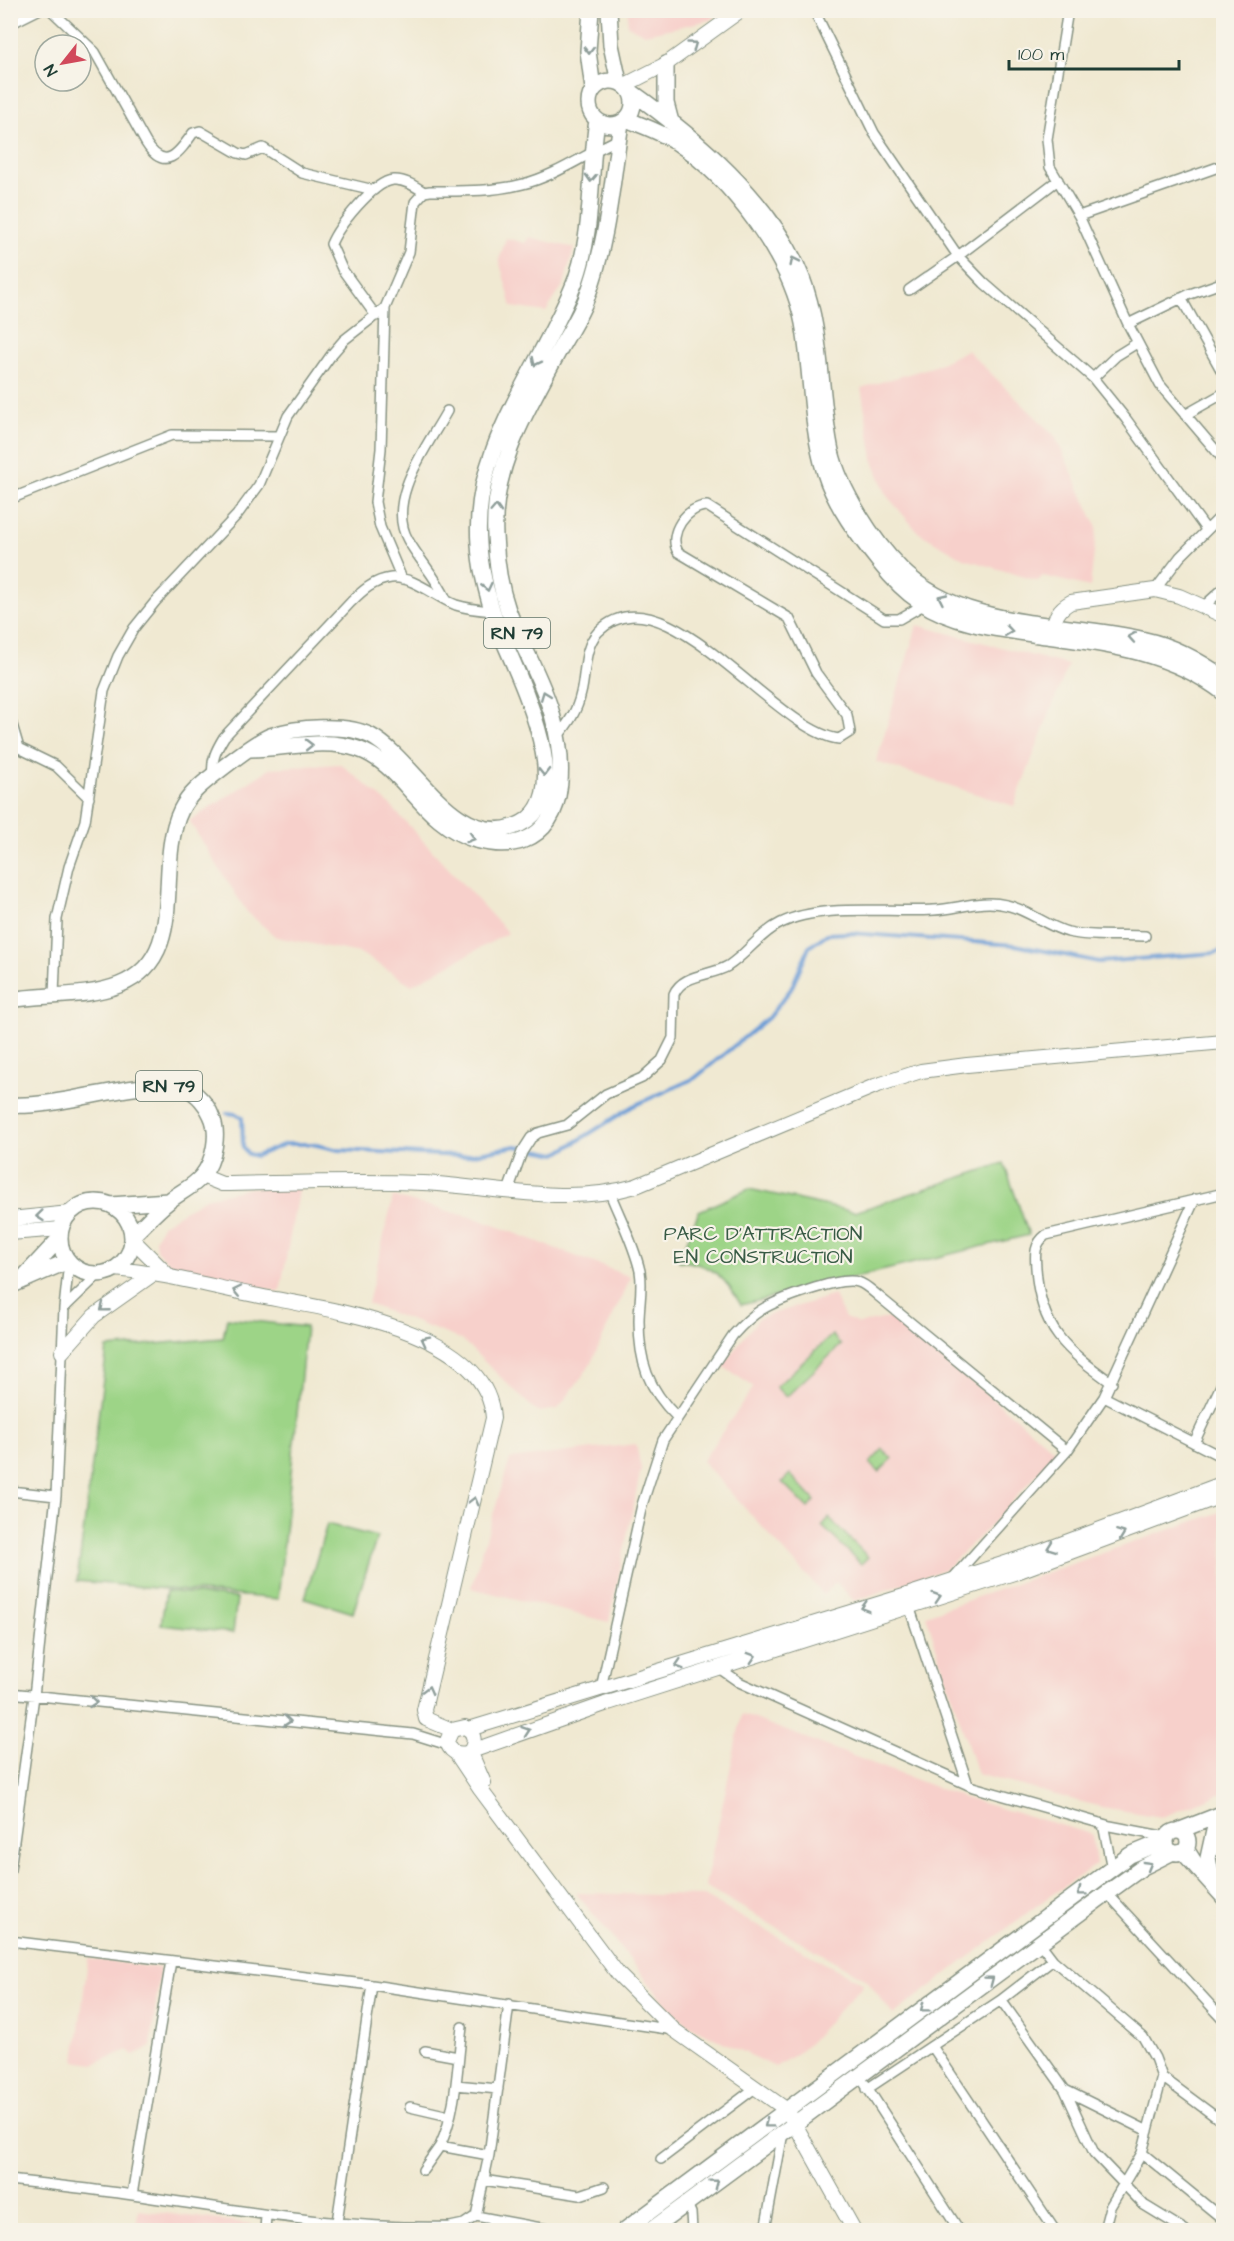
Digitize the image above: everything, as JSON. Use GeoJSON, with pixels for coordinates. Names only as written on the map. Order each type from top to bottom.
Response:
{"type":"FeatureCollection","features":[{"type":"Feature","properties":{"kind":"main road"},"geometry":{"type":"LineString","coordinates":[[591,10],[588,51],[593,89],[589,102],[597,120],[611,125],[623,121],[632,108],[611,45],[609,10]]}},
{"type":"Feature","properties":{"kind":"main road"},"geometry":{"type":"LineString","coordinates":[[624,86],[666,64],[741,10]]}},
{"type":"Feature","properties":{"kind":"main road"},"geometry":{"type":"LineString","coordinates":[[666,64],[665,90],[671,122]]}},
{"type":"Feature","properties":{"kind":"main road"},"geometry":{"type":"LineString","coordinates":[[593,89],[605,81],[624,86],[671,122],[762,208],[783,241],[802,278],[813,314],[831,452],[838,475],[852,502],[882,547],[921,588],[947,601],[1177,663],[1206,679],[1224,693]]}},
{"type":"Feature","properties":{"kind":"main road","name":"RN 79"},"geometry":{"type":"LineString","coordinates":[[10,1000],[116,987],[150,965],[160,950],[164,932],[171,841],[179,813],[196,789],[269,737],[333,728],[354,730],[372,736],[395,755],[437,800],[463,819],[493,828],[511,827],[527,820],[539,805],[544,787],[545,767],[540,734],[493,611],[479,545],[479,510],[494,448],[512,407],[566,304],[577,275],[586,243],[592,151],[597,120]]}},
{"type":"Feature","properties":{"kind":"main road"},"geometry":{"type":"LineString","coordinates":[[623,121],[667,136],[688,152],[748,212],[774,250],[793,287],[803,322],[818,442],[825,474],[844,512],[879,562],[898,583],[925,604],[948,615],[1000,630],[1052,630],[1147,640],[1187,655],[1224,678]]}},
{"type":"Feature","properties":{"kind":"main road","name":"RN 79"},"geometry":{"type":"LineString","coordinates":[[251,749],[307,744],[358,749],[386,766],[448,829],[487,843],[511,844],[532,835],[551,816],[559,789],[557,736],[542,687],[507,607],[499,572],[495,534],[497,496],[506,460],[520,422],[586,301],[602,257],[623,121]]}},
{"type":"Feature","properties":{"kind":"main road"},"geometry":{"type":"LineString","coordinates":[[1052,630],[1062,607],[1071,602],[1155,590],[1204,606],[1224,616]]}},
{"type":"Feature","properties":{"kind":"main road"},"geometry":{"type":"LineString","coordinates":[[202,1176],[222,1184],[402,1182],[560,1196],[610,1193],[636,1186],[875,1086],[921,1071],[1224,1042]]}},
{"type":"Feature","properties":{"kind":"main road","name":"RN 79"},"geometry":{"type":"LineString","coordinates":[[10,1105],[51,1104],[158,1085],[189,1090],[203,1102],[213,1117],[216,1135],[213,1153],[202,1176],[168,1202]]}},
{"type":"Feature","properties":{"kind":"main road"},"geometry":{"type":"LineString","coordinates":[[10,1219],[70,1213],[89,1202],[111,1205],[168,1202]]}},
{"type":"Feature","properties":{"kind":"main road"},"geometry":{"type":"LineString","coordinates":[[60,1234],[68,1262],[82,1272],[98,1275],[116,1269],[128,1257],[133,1238],[168,1202]]}},
{"type":"Feature","properties":{"kind":"main road"},"geometry":{"type":"LineString","coordinates":[[111,1205],[122,1212],[129,1223],[133,1238],[170,1277]]}},
{"type":"Feature","properties":{"kind":"main road"},"geometry":{"type":"LineString","coordinates":[[15,1283],[60,1234],[70,1213]]}},
{"type":"Feature","properties":{"kind":"main road"},"geometry":{"type":"LineString","coordinates":[[10,1233],[60,1234]]}},
{"type":"Feature","properties":{"kind":"main road"},"geometry":{"type":"LineString","coordinates":[[15,1283],[68,1262]]}},
{"type":"Feature","properties":{"kind":"main road"},"geometry":{"type":"LineString","coordinates":[[116,1269],[170,1277],[391,1325],[446,1351],[483,1382],[492,1404],[493,1418],[424,1710],[426,1719],[452,1730]]}},
{"type":"Feature","properties":{"kind":"main road"},"geometry":{"type":"LineString","coordinates":[[62,1352],[94,1316],[152,1275]]}},
{"type":"Feature","properties":{"kind":"main road"},"geometry":{"type":"LineString","coordinates":[[854,2230],[788,2122],[755,2088],[674,2030],[618,1974],[491,1802],[461,1750],[448,1737],[452,1730],[460,1727],[469,1730],[1039,1552],[1224,1483]]}},
{"type":"Feature","properties":{"kind":"main road"},"geometry":{"type":"LineString","coordinates":[[461,1750],[1023,1570],[1224,1495]]}},
{"type":"Feature","properties":{"kind":"main road"},"geometry":{"type":"LineString","coordinates":[[461,1750],[474,1741],[469,1730]]}},
{"type":"Feature","properties":{"kind":"main road"},"geometry":{"type":"LineString","coordinates":[[625,2230],[788,2122],[864,2083],[1040,1943],[1143,1867],[1224,1813]]}},
{"type":"Feature","properties":{"kind":"main road"},"geometry":{"type":"LineString","coordinates":[[651,2230],[1130,1855],[1219,1830]]}},
{"type":"Feature","properties":{"kind":"main road"},"geometry":{"type":"LineString","coordinates":[[1212,1878],[1208,1858],[1219,1830]]}},
{"type":"Feature","properties":{"kind":"street"},"geometry":{"type":"LineString","coordinates":[[10,24],[38,10]]}},
{"type":"Feature","properties":{"kind":"street"},"geometry":{"type":"LineString","coordinates":[[51,10],[95,52],[150,149],[160,158],[168,158],[180,152],[193,133],[200,131],[238,153],[246,155],[263,148],[302,173],[374,190]]}},
{"type":"Feature","properties":{"kind":"street"},"geometry":{"type":"LineString","coordinates":[[814,10],[874,133],[958,256],[984,283],[1093,378],[1126,419],[1205,528]]}},
{"type":"Feature","properties":{"kind":"street"},"geometry":{"type":"LineString","coordinates":[[1068,10],[1047,139],[1050,167],[1079,216],[1137,343],[1160,385],[1224,460]]}},
{"type":"Feature","properties":{"kind":"street"},"geometry":{"type":"LineString","coordinates":[[376,316],[342,269],[331,244],[334,237],[374,190],[393,180],[411,184],[424,192],[522,185],[547,176],[619,138]]}},
{"type":"Feature","properties":{"kind":"street"},"geometry":{"type":"LineString","coordinates":[[1079,216],[1224,165]]}},
{"type":"Feature","properties":{"kind":"street"},"geometry":{"type":"LineString","coordinates":[[909,290],[1058,180]]}},
{"type":"Feature","properties":{"kind":"street"},"geometry":{"type":"LineString","coordinates":[[54,994],[57,919],[89,798],[104,691],[118,656],[134,628],[155,602],[237,515],[259,485],[278,436],[301,395],[332,354],[344,340],[384,308],[409,252],[415,202],[424,192]]}},
{"type":"Feature","properties":{"kind":"street"},"geometry":{"type":"LineString","coordinates":[[1128,324],[1181,298],[1224,282]]}},
{"type":"Feature","properties":{"kind":"street"},"geometry":{"type":"LineString","coordinates":[[1181,298],[1224,375]]}},
{"type":"Feature","properties":{"kind":"street"},"geometry":{"type":"LineString","coordinates":[[384,308],[381,449],[375,502],[380,527],[402,579]]}},
{"type":"Feature","properties":{"kind":"street"},"geometry":{"type":"LineString","coordinates":[[1093,378],[1116,356],[1137,343]]}},
{"type":"Feature","properties":{"kind":"street"},"geometry":{"type":"LineString","coordinates":[[1185,415],[1224,393]]}},
{"type":"Feature","properties":{"kind":"street"},"geometry":{"type":"LineString","coordinates":[[446,599],[427,565],[408,540],[402,525],[402,513],[404,497],[416,467],[447,411]]}},
{"type":"Feature","properties":{"kind":"street"},"geometry":{"type":"LineString","coordinates":[[10,499],[172,435],[278,436]]}},
{"type":"Feature","properties":{"kind":"street"},"geometry":{"type":"LineString","coordinates":[[557,736],[573,718],[581,693],[587,651],[595,635],[608,623],[624,617],[657,620],[679,630],[792,718],[813,730],[839,739],[850,732],[847,714],[816,673],[789,618],[678,552],[674,544],[674,535],[692,509],[699,506],[707,506],[884,619],[899,619],[925,604]]}},
{"type":"Feature","properties":{"kind":"street"},"geometry":{"type":"LineString","coordinates":[[1155,590],[1205,528],[1224,513]]}},
{"type":"Feature","properties":{"kind":"street"},"geometry":{"type":"LineString","coordinates":[[213,775],[212,765],[216,751],[224,737],[351,602],[377,582],[402,579],[468,608],[493,611]]}},
{"type":"Feature","properties":{"kind":"street"},"geometry":{"type":"LineString","coordinates":[[1204,606],[1224,588]]}},
{"type":"Feature","properties":{"kind":"street"},"geometry":{"type":"LineString","coordinates":[[10,718],[15,747],[56,766],[89,798]]}},
{"type":"Feature","properties":{"kind":"street"},"geometry":{"type":"LineString","coordinates":[[508,1191],[522,1152],[531,1138],[538,1133],[567,1125],[606,1094],[642,1078],[662,1060],[673,1038],[676,987],[730,965],[769,931],[786,921],[840,911],[934,910],[989,903],[1007,905],[1067,932],[1145,936]]}},
{"type":"Feature","properties":{"kind":"street"},"geometry":{"type":"LineString","coordinates":[[610,1193],[639,1268],[642,1284],[639,1320],[642,1358],[647,1375],[662,1402],[677,1417]]}},
{"type":"Feature","properties":{"kind":"street"},"geometry":{"type":"LineString","coordinates":[[1112,1383],[1080,1360],[1055,1335],[1041,1301],[1037,1281],[1036,1247],[1046,1235],[1224,1193]]}},
{"type":"Feature","properties":{"kind":"street"},"geometry":{"type":"LineString","coordinates":[[951,1580],[1066,1451],[1104,1397],[1195,1198]]}},
{"type":"Feature","properties":{"kind":"street"},"geometry":{"type":"LineString","coordinates":[[10,1870],[34,1696],[56,1496],[68,1262]]}},
{"type":"Feature","properties":{"kind":"street"},"geometry":{"type":"LineString","coordinates":[[64,1308],[98,1275]]}},
{"type":"Feature","properties":{"kind":"street"},"geometry":{"type":"LineString","coordinates":[[602,1688],[642,1505],[663,1440],[733,1335],[746,1321],[763,1309],[800,1294],[847,1281],[857,1281],[1066,1451]]}},
{"type":"Feature","properties":{"kind":"street"},"geometry":{"type":"LineString","coordinates":[[1194,1443],[1224,1379]]}},
{"type":"Feature","properties":{"kind":"street"},"geometry":{"type":"LineString","coordinates":[[1104,1397],[1224,1458]]}},
{"type":"Feature","properties":{"kind":"street"},"geometry":{"type":"LineString","coordinates":[[10,1491],[56,1496]]}},
{"type":"Feature","properties":{"kind":"street"},"geometry":{"type":"LineString","coordinates":[[909,1606],[968,1785]]}},
{"type":"Feature","properties":{"kind":"street"},"geometry":{"type":"LineString","coordinates":[[719,1668],[739,1682],[968,1785],[1177,1843],[1224,1890]]}},
{"type":"Feature","properties":{"kind":"street"},"geometry":{"type":"LineString","coordinates":[[10,1694],[413,1734],[461,1750]]}},
{"type":"Feature","properties":{"kind":"street"},"geometry":{"type":"LineString","coordinates":[[413,1734],[426,1719]]}},
{"type":"Feature","properties":{"kind":"street"},"geometry":{"type":"LineString","coordinates":[[1103,1824],[1112,1869]]}},
{"type":"Feature","properties":{"kind":"street"},"geometry":{"type":"LineString","coordinates":[[1177,1843],[1224,1902]]}},
{"type":"Feature","properties":{"kind":"street"},"geometry":{"type":"LineString","coordinates":[[1107,1893],[1224,2020]]}},
{"type":"Feature","properties":{"kind":"street"},"geometry":{"type":"LineString","coordinates":[[10,1941],[372,1985],[674,2030]]}},
{"type":"Feature","properties":{"kind":"street"},"geometry":{"type":"LineString","coordinates":[[1040,1943],[1053,1960],[1143,2037],[1162,2078],[1224,2123]]}},
{"type":"Feature","properties":{"kind":"street"},"geometry":{"type":"LineString","coordinates":[[959,2230],[864,2083],[932,2046],[1001,2000],[1053,1960]]}},
{"type":"Feature","properties":{"kind":"street"},"geometry":{"type":"LineString","coordinates":[[132,2194],[171,1961]]}},
{"type":"Feature","properties":{"kind":"street"},"geometry":{"type":"LineString","coordinates":[[337,2222],[372,1985]]}},
{"type":"Feature","properties":{"kind":"street"},"geometry":{"type":"LineString","coordinates":[[1001,2000],[1065,2090],[1095,2153],[1144,2205],[1185,2230]]}},
{"type":"Feature","properties":{"kind":"street"},"geometry":{"type":"LineString","coordinates":[[476,2216],[489,2155],[509,2004]]}},
{"type":"Feature","properties":{"kind":"street"},"geometry":{"type":"LineString","coordinates":[[423,2170],[446,2133],[456,2085],[462,2027]]}},
{"type":"Feature","properties":{"kind":"street"},"geometry":{"type":"LineString","coordinates":[[932,2046],[1054,2229]]}},
{"type":"Feature","properties":{"kind":"street"},"geometry":{"type":"LineString","coordinates":[[425,2051],[458,2057]]}},
{"type":"Feature","properties":{"kind":"street"},"geometry":{"type":"LineString","coordinates":[[1104,2230],[1110,2207],[1142,2153],[1162,2078]]}},
{"type":"Feature","properties":{"kind":"street"},"geometry":{"type":"LineString","coordinates":[[456,2085],[498,2089]]}},
{"type":"Feature","properties":{"kind":"street"},"geometry":{"type":"LineString","coordinates":[[661,2159],[755,2088]]}},
{"type":"Feature","properties":{"kind":"street"},"geometry":{"type":"LineString","coordinates":[[1065,2090],[1148,2131]]}},
{"type":"Feature","properties":{"kind":"street"},"geometry":{"type":"LineString","coordinates":[[410,2107],[449,2116]]}},
{"type":"Feature","properties":{"kind":"street"},"geometry":{"type":"LineString","coordinates":[[765,2230],[788,2122]]}},
{"type":"Feature","properties":{"kind":"street"},"geometry":{"type":"LineString","coordinates":[[440,2146],[489,2155]]}},
{"type":"Feature","properties":{"kind":"street"},"geometry":{"type":"LineString","coordinates":[[1142,2153],[1224,2220]]}},
{"type":"Feature","properties":{"kind":"street"},"geometry":{"type":"LineString","coordinates":[[10,2180],[132,2194],[267,2216],[450,2227],[464,2224],[476,2216],[552,2230]]}},
{"type":"Feature","properties":{"kind":"street"},"geometry":{"type":"LineString","coordinates":[[483,2180],[579,2195],[604,2187]]}},
{"type":"Feature","properties":{"kind":"street"},"geometry":{"type":"LineString","coordinates":[[687,2204],[691,2213],[692,2230]]}},
{"type":"Feature","properties":{"kind":"street"},"geometry":{"type":"LineString","coordinates":[[266,2230],[267,2216]]}},
{"type":"Feature","properties":{"kind":"shaded area"},"geometry":{"type":"Polygon","coordinates":[[[628,10],[720,11],[710,20],[645,34],[627,25],[628,10]]]}},
{"type":"Feature","properties":{"kind":"shaded area"},"geometry":{"type":"Polygon","coordinates":[[[529,237],[574,248],[564,284],[546,312],[512,307],[499,260],[506,238],[525,243],[529,237]]]}},
{"type":"Feature","properties":{"kind":"shaded area"},"geometry":{"type":"Polygon","coordinates":[[[967,350],[1055,436],[1097,527],[1090,587],[1043,576],[1038,581],[965,559],[919,533],[887,496],[874,464],[861,388],[935,366],[967,350]]]}},
{"type":"Feature","properties":{"kind":"shaded area"},"geometry":{"type":"Polygon","coordinates":[[[917,625],[1068,665],[1014,806],[876,762],[917,625]]]}},
{"type":"Feature","properties":{"kind":"shaded area"},"geometry":{"type":"Polygon","coordinates":[[[341,764],[390,805],[508,933],[412,985],[360,953],[276,937],[247,912],[189,821],[271,768],[341,764]]]}},
{"type":"Feature","properties":{"kind":"shaded area"},"geometry":{"type":"Polygon","coordinates":[[[299,1186],[280,1292],[177,1270],[156,1250],[155,1239],[163,1224],[205,1198],[250,1188],[299,1186]]]}},
{"type":"Feature","properties":{"kind":"shaded area"},"geometry":{"type":"Polygon","coordinates":[[[393,1197],[475,1218],[631,1277],[589,1367],[558,1409],[537,1412],[462,1340],[368,1304],[393,1197]]]}},
{"type":"Feature","properties":{"kind":"shaded area"},"geometry":{"type":"Polygon","coordinates":[[[834,1295],[845,1318],[859,1324],[893,1317],[1057,1452],[986,1530],[945,1569],[854,1601],[836,1582],[824,1595],[702,1461],[754,1387],[722,1366],[759,1318],[834,1295]]]}},
{"type":"Feature","properties":{"kind":"shaded area"},"geometry":{"type":"Polygon","coordinates":[[[636,1444],[641,1469],[609,1622],[471,1588],[510,1459],[636,1444]]]}},
{"type":"Feature","properties":{"kind":"shaded area"},"geometry":{"type":"Polygon","coordinates":[[[1223,1511],[1223,1793],[1162,1817],[1101,1807],[977,1774],[926,1615],[1223,1511]]]}},
{"type":"Feature","properties":{"kind":"shaded area"},"geometry":{"type":"Polygon","coordinates":[[[742,1714],[964,1798],[1092,1834],[1096,1865],[1047,1898],[893,2015],[867,1980],[705,1886],[742,1714]]]}},
{"type":"Feature","properties":{"kind":"shaded area"},"geometry":{"type":"Polygon","coordinates":[[[576,1893],[703,1896],[864,1984],[802,2050],[775,2067],[690,2026],[671,2010],[576,1893]]]}},
{"type":"Feature","properties":{"kind":"shaded area"},"geometry":{"type":"Polygon","coordinates":[[[88,1959],[160,1968],[151,2047],[134,2055],[128,2050],[94,2064],[75,2061],[88,1959]]]}},
{"type":"Feature","properties":{"kind":"shaded area"},"geometry":{"type":"Polygon","coordinates":[[[138,2210],[253,2224],[253,2230],[136,2230],[138,2210]]]}},
{"type":"Feature","properties":{"kind":"green space","name":"PARC D'ATTRACTION EN CONSTRUCTION"},"geometry":{"type":"Polygon","coordinates":[[[1004,1163],[1029,1235],[741,1305],[723,1280],[709,1269],[690,1262],[679,1261],[699,1211],[749,1189],[855,1212],[1004,1163]]]}},
{"type":"Feature","properties":{"kind":"green space"},"geometry":{"type":"Polygon","coordinates":[[[227,1318],[306,1327],[278,1599],[77,1581],[107,1348],[223,1338],[227,1318]]]}},
{"type":"Feature","properties":{"kind":"green space"},"geometry":{"type":"Polygon","coordinates":[[[832,1335],[841,1345],[786,1397],[776,1387],[832,1335]]]}},
{"type":"Feature","properties":{"kind":"green space"},"geometry":{"type":"Polygon","coordinates":[[[883,1449],[892,1459],[879,1472],[870,1463],[883,1449]]]}},
{"type":"Feature","properties":{"kind":"green space"},"geometry":{"type":"Polygon","coordinates":[[[790,1474],[815,1501],[808,1508],[782,1482],[790,1474]]]}},
{"type":"Feature","properties":{"kind":"green space"},"geometry":{"type":"Polygon","coordinates":[[[829,1518],[868,1557],[861,1564],[822,1526],[829,1518]]]}},
{"type":"Feature","properties":{"kind":"green space"},"geometry":{"type":"Polygon","coordinates":[[[327,1524],[377,1537],[353,1613],[305,1598],[327,1524]]]}},
{"type":"Feature","properties":{"kind":"green space"},"geometry":{"type":"Polygon","coordinates":[[[166,1591],[237,1598],[233,1633],[161,1625],[166,1591]]]}},
{"type":"Feature","properties":{"kind":"waterway"},"geometry":{"type":"LineString","coordinates":[[227,1113],[236,1114],[242,1118],[243,1147],[248,1154],[256,1156],[285,1144],[312,1144],[339,1150],[463,1156],[516,1146],[557,1154],[633,1106],[695,1078],[768,1018],[791,989],[809,947],[827,934],[849,933],[1015,945],[1099,962],[1214,953],[1224,950]]}}]}
